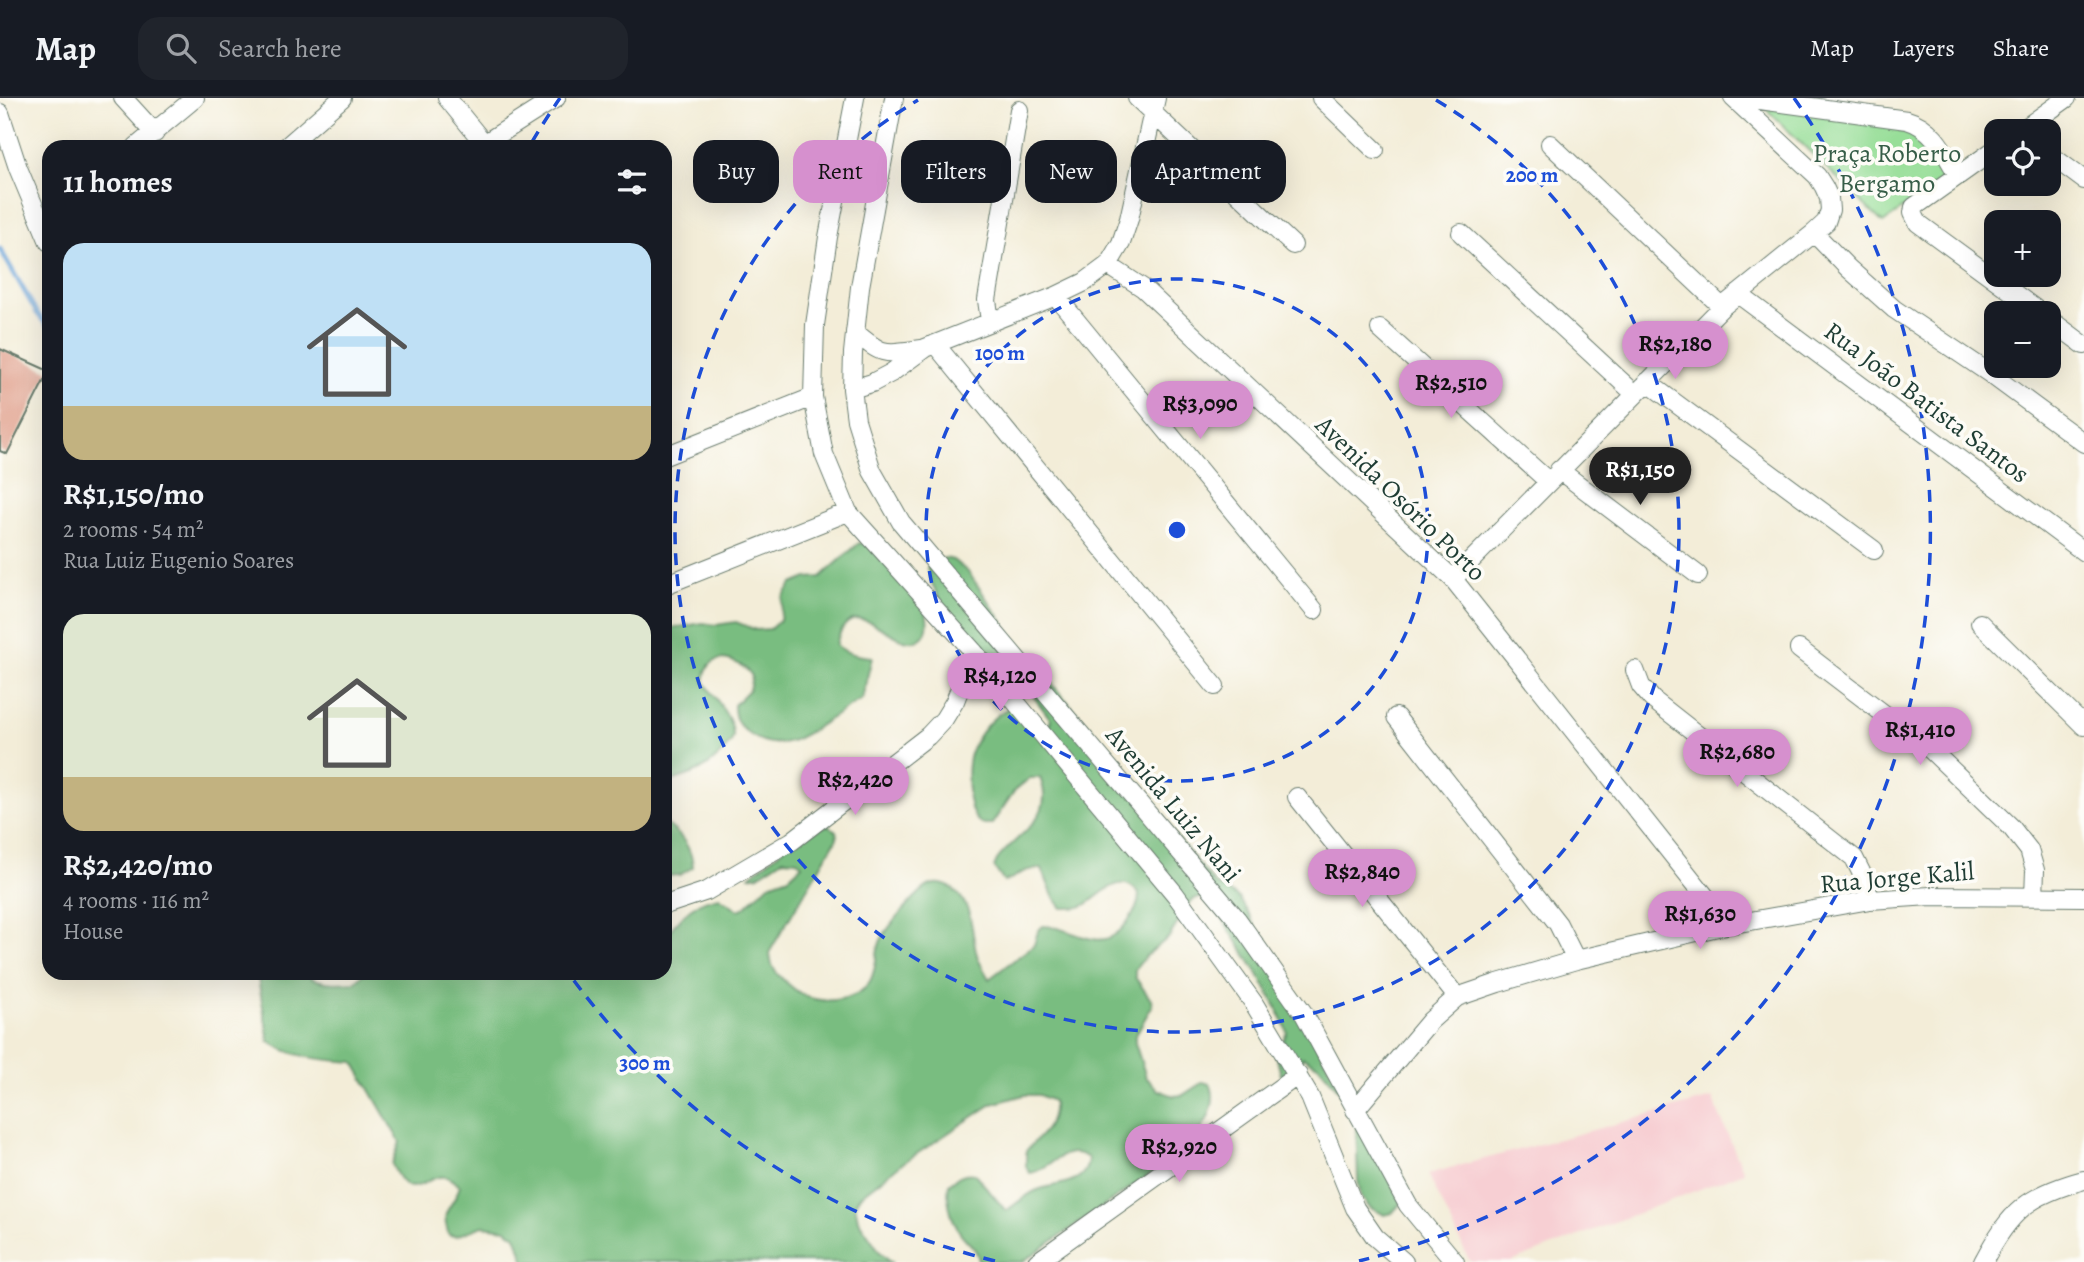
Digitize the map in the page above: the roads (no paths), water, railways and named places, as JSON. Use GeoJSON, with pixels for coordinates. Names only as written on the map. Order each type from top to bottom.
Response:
{"type":"FeatureCollection","features":[{"type":"Feature","properties":{"kind":"street"},"geometry":{"type":"LineString","coordinates":[[123,98],[155,133]]}},
{"type":"Feature","properties":{"kind":"street"},"geometry":{"type":"LineString","coordinates":[[146,140],[195,98]]}},
{"type":"Feature","properties":{"kind":"street"},"geometry":{"type":"LineString","coordinates":[[294,140],[342,98]]}},
{"type":"Feature","properties":{"kind":"street"},"geometry":{"type":"LineString","coordinates":[[447,98],[479,140]]}},
{"type":"Feature","properties":{"kind":"street"},"geometry":{"type":"LineString","coordinates":[[493,140],[556,98]]}},
{"type":"Feature","properties":{"kind":"street"},"geometry":{"type":"LineString","coordinates":[[855,98],[828,237],[815,325],[813,397],[824,454],[848,512],[974,652],[1175,894],[1253,1002],[1298,1075],[1310,1097],[1355,1208],[1374,1237],[1404,1262]]}},
{"type":"Feature","properties":{"kind":"street","name":"Avenida Luiz Nani"},"geometry":{"type":"LineString","coordinates":[[894,98],[860,287],[855,332],[852,389],[856,420],[872,471],[901,522],[1237,919],[1304,1014],[1408,1205],[1455,1262]]}},
{"type":"Feature","properties":{"kind":"street"},"geometry":{"type":"LineString","coordinates":[[1137,98],[1154,105],[1293,245]]}},
{"type":"Feature","properties":{"kind":"street"},"geometry":{"type":"LineString","coordinates":[[1321,98],[1375,150]]}},
{"type":"Feature","properties":{"kind":"street"},"geometry":{"type":"LineString","coordinates":[[1453,579],[1722,307],[1826,222],[1830,210],[1829,198],[1817,176],[1733,98]]}},
{"type":"Feature","properties":{"kind":"street"},"geometry":{"type":"LineString","coordinates":[[1745,98],[1919,123],[1929,131],[1954,169]]}},
{"type":"Feature","properties":{"kind":"street"},"geometry":{"type":"LineString","coordinates":[[2038,119],[2067,98]]}},
{"type":"Feature","properties":{"kind":"street"},"geometry":{"type":"LineString","coordinates":[[852,389],[891,373],[930,346],[1056,296],[1084,282],[1108,265],[1121,243],[1129,219],[1154,105]]}},
{"type":"Feature","properties":{"kind":"street"},"geometry":{"type":"LineString","coordinates":[[990,321],[987,300],[1019,110]]}},
{"type":"Feature","properties":{"kind":"street"},"geometry":{"type":"LineString","coordinates":[[0,113],[18,169],[42,212]]}},
{"type":"Feature","properties":{"kind":"street"},"geometry":{"type":"LineString","coordinates":[[1550,144],[1722,307]]}},
{"type":"Feature","properties":{"kind":"street"},"geometry":{"type":"LineString","coordinates":[[1984,154],[1954,169],[1914,207],[1913,213],[1918,223],[2025,301]]}},
{"type":"Feature","properties":{"kind":"street"},"geometry":{"type":"LineString","coordinates":[[2061,163],[2084,180]]}},
{"type":"Feature","properties":{"kind":"street"},"geometry":{"type":"LineString","coordinates":[[0,171],[18,169]]}},
{"type":"Feature","properties":{"kind":"street"},"geometry":{"type":"LineString","coordinates":[[1461,233],[1641,388],[1874,550]]}},
{"type":"Feature","properties":{"kind":"street"},"geometry":{"type":"LineString","coordinates":[[1814,233],[1894,309],[1989,373],[2084,443]]}},
{"type":"Feature","properties":{"kind":"street","name":"Avenida Osório Porto"},"geometry":{"type":"LineString","coordinates":[[1108,265],[1143,288],[1453,579],[1705,896],[1722,926]]}},
{"type":"Feature","properties":{"kind":"street","name":"Rua João Batista Santos"},"geometry":{"type":"LineString","coordinates":[[1738,294],[2084,552]]}},
{"type":"Feature","properties":{"kind":"street"},"geometry":{"type":"LineString","coordinates":[[1056,296],[1314,610]]}},
{"type":"Feature","properties":{"kind":"street"},"geometry":{"type":"LineString","coordinates":[[1380,328],[1554,476],[1698,575]]}},
{"type":"Feature","properties":{"kind":"street"},"geometry":{"type":"LineString","coordinates":[[2061,328],[2084,345]]}},
{"type":"Feature","properties":{"kind":"street"},"geometry":{"type":"LineString","coordinates":[[855,332],[875,350],[884,352],[930,346]]}},
{"type":"Feature","properties":{"kind":"street"},"geometry":{"type":"LineString","coordinates":[[930,346],[1215,686]]}},
{"type":"Feature","properties":{"kind":"street"},"geometry":{"type":"LineString","coordinates":[[672,453],[813,397]]}},
{"type":"Feature","properties":{"kind":"street"},"geometry":{"type":"LineString","coordinates":[[672,582],[848,512]]}},
{"type":"Feature","properties":{"kind":"street"},"geometry":{"type":"LineString","coordinates":[[1980,624],[2084,726]]}},
{"type":"Feature","properties":{"kind":"street"},"geometry":{"type":"LineString","coordinates":[[1799,649],[1931,750],[2011,827],[2029,850],[2035,870],[2034,897]]}},
{"type":"Feature","properties":{"kind":"street"},"geometry":{"type":"LineString","coordinates":[[672,903],[707,891],[792,841],[928,736],[944,719],[955,701],[974,652]]}},
{"type":"Feature","properties":{"kind":"street"},"geometry":{"type":"LineString","coordinates":[[1635,670],[1641,686],[1652,699],[1854,858],[1864,878],[1870,900]]}},
{"type":"Feature","properties":{"kind":"street"},"geometry":{"type":"LineString","coordinates":[[1396,717],[1558,924],[1576,960]]}},
{"type":"Feature","properties":{"kind":"street"},"geometry":{"type":"LineString","coordinates":[[1297,797],[1457,997]]}},
{"type":"Feature","properties":{"kind":"street","name":"Rua Jorge Kalil"},"geometry":{"type":"LineString","coordinates":[[1355,1110],[1430,1021],[1457,997],[1576,960],[1722,926],[1870,900],[1930,896],[2084,897]]}},
{"type":"Feature","properties":{"kind":"street"},"geometry":{"type":"LineString","coordinates":[[1037,1262],[1298,1075]]}},
{"type":"Feature","properties":{"kind":"street"},"geometry":{"type":"LineString","coordinates":[[1983,1262],[1998,1233],[2021,1207],[2056,1188],[2084,1180]]}},
{"type":"Feature","properties":{"kind":"waterway"},"geometry":{"type":"LineString","coordinates":[[0,249],[42,319]]}},
{"type":"Feature","properties":{"kind":"park label","name":"Praça Roberto Bergamo"},"geometry":{"type":"Point","coordinates":[1887,168]}}]}
